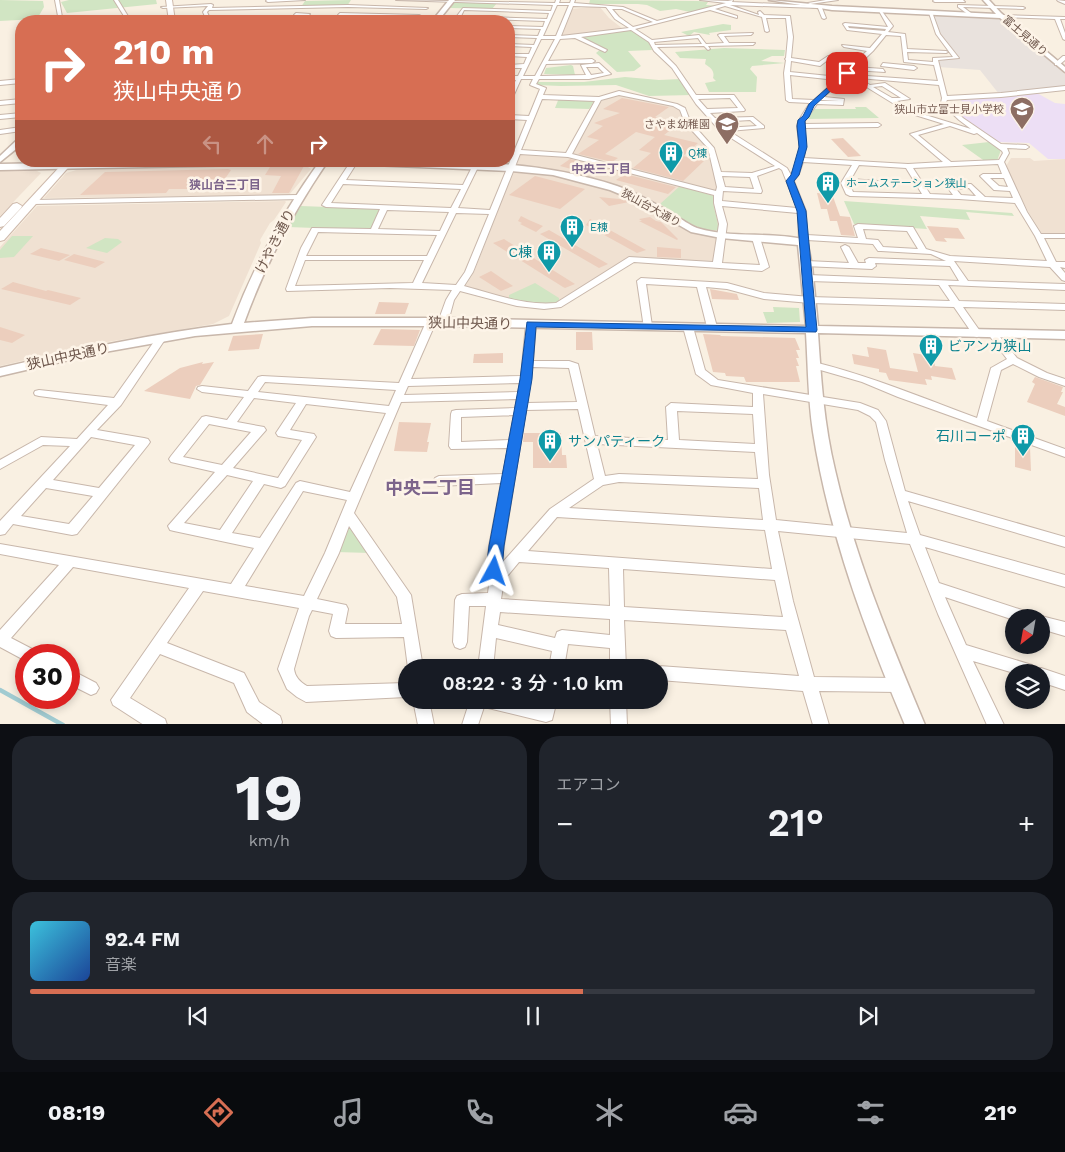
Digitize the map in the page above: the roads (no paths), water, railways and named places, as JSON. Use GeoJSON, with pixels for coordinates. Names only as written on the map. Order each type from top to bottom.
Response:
{"type":"FeatureCollection","features":[{"type":"Feature","properties":{"kind":"main road"},"geometry":{"type":"LineString","coordinates":[[162,0],[166,7]]}},
{"type":"Feature","properties":{"kind":"main road"},"geometry":{"type":"LineString","coordinates":[[0,224],[59,167]]}},
{"type":"Feature","properties":{"kind":"main road"},"geometry":{"type":"LineString","coordinates":[[0,238],[33,202],[60,167]]}},
{"type":"Feature","properties":{"kind":"street"},"geometry":{"type":"LineString","coordinates":[[57,0],[60,15]]}},
{"type":"Feature","properties":{"kind":"street"},"geometry":{"type":"LineString","coordinates":[[116,0],[125,15]]}},
{"type":"Feature","properties":{"kind":"street"},"geometry":{"type":"LineString","coordinates":[[279,14],[288,0]]}},
{"type":"Feature","properties":{"kind":"street"},"geometry":{"type":"LineString","coordinates":[[261,1],[308,0]]}},
{"type":"Feature","properties":{"kind":"street"},"geometry":{"type":"LineString","coordinates":[[340,14],[353,0]]}},
{"type":"Feature","properties":{"kind":"street"},"geometry":{"type":"LineString","coordinates":[[398,0],[572,2],[610,8],[623,8],[657,22]]}},
{"type":"Feature","properties":{"kind":"street"},"geometry":{"type":"LineString","coordinates":[[420,15],[432,0]]}},
{"type":"Feature","properties":{"kind":"street"},"geometry":{"type":"LineString","coordinates":[[702,0],[755,5],[771,3],[820,7]]}},
{"type":"Feature","properties":{"kind":"street"},"geometry":{"type":"LineString","coordinates":[[811,6],[810,2],[836,0]]}},
{"type":"Feature","properties":{"kind":"street"},"geometry":{"type":"LineString","coordinates":[[935,0],[963,2],[961,0]]}},
{"type":"Feature","properties":{"kind":"street"},"geometry":{"type":"LineString","coordinates":[[935,0],[948,13]]}},
{"type":"Feature","properties":{"kind":"street","name":"富士見通り"},"geometry":{"type":"LineString","coordinates":[[986,0],[1065,70]]}},
{"type":"Feature","properties":{"kind":"street"},"geometry":{"type":"LineString","coordinates":[[1012,0],[1036,17]]}},
{"type":"Feature","properties":{"kind":"street"},"geometry":{"type":"LineString","coordinates":[[1059,0],[1065,3]]}},
{"type":"Feature","properties":{"kind":"street"},"geometry":{"type":"LineString","coordinates":[[440,15],[451,1]]}},
{"type":"Feature","properties":{"kind":"street"},"geometry":{"type":"LineString","coordinates":[[494,10],[499,2]]}},
{"type":"Feature","properties":{"kind":"street"},"geometry":{"type":"LineString","coordinates":[[515,84],[557,2]]}},
{"type":"Feature","properties":{"kind":"street"},"geometry":{"type":"LineString","coordinates":[[515,157],[543,87],[534,86],[558,38],[572,2]]}},
{"type":"Feature","properties":{"kind":"street"},"geometry":{"type":"LineString","coordinates":[[515,36],[558,38],[632,28],[729,3],[764,16],[788,17],[791,33],[786,73],[789,100],[818,101]]}},
{"type":"Feature","properties":{"kind":"street"},"geometry":{"type":"LineString","coordinates":[[771,3],[931,13],[1065,18]]}},
{"type":"Feature","properties":{"kind":"street"},"geometry":{"type":"LineString","coordinates":[[771,3],[779,12]]}},
{"type":"Feature","properties":{"kind":"street"},"geometry":{"type":"LineString","coordinates":[[208,15],[206,12],[211,5]]}},
{"type":"Feature","properties":{"kind":"street"},"geometry":{"type":"LineString","coordinates":[[166,7],[211,5],[283,8],[348,6],[426,8]]}},
{"type":"Feature","properties":{"kind":"street"},"geometry":{"type":"LineString","coordinates":[[755,5],[764,16],[768,31]]}},
{"type":"Feature","properties":{"kind":"street"},"geometry":{"type":"LineString","coordinates":[[969,14],[959,6],[1023,8]]}},
{"type":"Feature","properties":{"kind":"street"},"geometry":{"type":"LineString","coordinates":[[820,7],[824,18]]}},
{"type":"Feature","properties":{"kind":"street"},"geometry":{"type":"LineString","coordinates":[[610,8],[624,22],[652,43],[674,67],[700,105],[722,130],[787,172],[802,211],[803,240],[809,278],[817,400],[825,459],[842,530],[873,622],[915,724]]}},
{"type":"Feature","properties":{"kind":"street"},"geometry":{"type":"LineString","coordinates":[[714,8],[745,16]]}},
{"type":"Feature","properties":{"kind":"street"},"geometry":{"type":"LineString","coordinates":[[714,8],[735,17]]}},
{"type":"Feature","properties":{"kind":"street"},"geometry":{"type":"LineString","coordinates":[[459,15],[463,9],[552,12]]}},
{"type":"Feature","properties":{"kind":"street"},"geometry":{"type":"LineString","coordinates":[[849,74],[852,68],[871,50],[891,26],[881,10]]}},
{"type":"Feature","properties":{"kind":"street"},"geometry":{"type":"LineString","coordinates":[[931,13],[938,34],[957,58],[937,58],[935,64],[945,98],[943,102],[1000,146],[1006,153],[1001,162],[1006,176],[1053,265],[1065,278]]}},
{"type":"Feature","properties":{"kind":"street"},"geometry":{"type":"LineString","coordinates":[[292,14],[307,15]]}},
{"type":"Feature","properties":{"kind":"street"},"geometry":{"type":"LineString","coordinates":[[340,14],[380,15]]}},
{"type":"Feature","properties":{"kind":"street"},"geometry":{"type":"LineString","coordinates":[[638,19],[646,18]]}},
{"type":"Feature","properties":{"kind":"street"},"geometry":{"type":"LineString","coordinates":[[1056,18],[1064,37]]}},
{"type":"Feature","properties":{"kind":"street"},"geometry":{"type":"LineString","coordinates":[[515,20],[548,20]]}},
{"type":"Feature","properties":{"kind":"street"},"geometry":{"type":"LineString","coordinates":[[624,22],[631,20]]}},
{"type":"Feature","properties":{"kind":"street"},"geometry":{"type":"LineString","coordinates":[[885,32],[846,29],[845,24],[903,35],[906,61],[935,64]]}},
{"type":"Feature","properties":{"kind":"street"},"geometry":{"type":"LineString","coordinates":[[515,27],[544,28]]}},
{"type":"Feature","properties":{"kind":"street"},"geometry":{"type":"LineString","coordinates":[[841,31],[885,32]]}},
{"type":"Feature","properties":{"kind":"street"},"geometry":{"type":"LineString","coordinates":[[652,43],[707,47],[728,44],[754,45],[744,34]]}},
{"type":"Feature","properties":{"kind":"street"},"geometry":{"type":"LineString","coordinates":[[728,44],[720,35],[751,34]]}},
{"type":"Feature","properties":{"kind":"street"},"geometry":{"type":"LineString","coordinates":[[577,36],[605,51]]}},
{"type":"Feature","properties":{"kind":"street"},"geometry":{"type":"LineString","coordinates":[[652,43],[682,37],[699,36],[707,47]]}},
{"type":"Feature","properties":{"kind":"street"},"geometry":{"type":"LineString","coordinates":[[682,37],[687,45]]}},
{"type":"Feature","properties":{"kind":"street"},"geometry":{"type":"LineString","coordinates":[[852,41],[875,45]]}},
{"type":"Feature","properties":{"kind":"street"},"geometry":{"type":"LineString","coordinates":[[904,43],[913,44]]}},
{"type":"Feature","properties":{"kind":"street"},"geometry":{"type":"LineString","coordinates":[[922,44],[947,46]]}},
{"type":"Feature","properties":{"kind":"street"},"geometry":{"type":"LineString","coordinates":[[515,46],[535,46]]}},
{"type":"Feature","properties":{"kind":"street"},"geometry":{"type":"LineString","coordinates":[[844,46],[871,50]]}},
{"type":"Feature","properties":{"kind":"street"},"geometry":{"type":"LineString","coordinates":[[906,50],[952,53]]}},
{"type":"Feature","properties":{"kind":"street"},"geometry":{"type":"LineString","coordinates":[[515,55],[530,56]]}},
{"type":"Feature","properties":{"kind":"street"},"geometry":{"type":"LineString","coordinates":[[787,59],[820,64],[828,57],[858,62]]}},
{"type":"Feature","properties":{"kind":"street"},"geometry":{"type":"LineString","coordinates":[[1057,64],[1065,57]]}},
{"type":"Feature","properties":{"kind":"street"},"geometry":{"type":"LineString","coordinates":[[515,78],[589,77],[608,74],[600,65],[592,60],[545,63]]}},
{"type":"Feature","properties":{"kind":"street"},"geometry":{"type":"LineString","coordinates":[[589,77],[583,66],[600,65]]}},
{"type":"Feature","properties":{"kind":"street"},"geometry":{"type":"LineString","coordinates":[[883,65],[938,77]]}},
{"type":"Feature","properties":{"kind":"street"},"geometry":{"type":"LineString","coordinates":[[515,66],[525,66]]}},
{"type":"Feature","properties":{"kind":"street"},"geometry":{"type":"LineString","coordinates":[[852,68],[938,77]]}},
{"type":"Feature","properties":{"kind":"street"},"geometry":{"type":"LineString","coordinates":[[786,73],[839,79]]}},
{"type":"Feature","properties":{"kind":"street"},"geometry":{"type":"LineString","coordinates":[[790,181],[793,179],[803,147],[800,126],[802,120],[806,117],[809,108],[839,79],[849,74],[938,77]]}},
{"type":"Feature","properties":{"kind":"street"},"geometry":{"type":"LineString","coordinates":[[849,74],[890,100],[917,114],[981,133]]}},
{"type":"Feature","properties":{"kind":"street"},"geometry":{"type":"LineString","coordinates":[[0,83],[15,82]]}},
{"type":"Feature","properties":{"kind":"street"},"geometry":{"type":"LineString","coordinates":[[866,85],[883,84],[907,99],[890,100]]}},
{"type":"Feature","properties":{"kind":"street"},"geometry":{"type":"LineString","coordinates":[[945,98],[1001,95],[1065,88]]}},
{"type":"Feature","properties":{"kind":"street"},"geometry":{"type":"LineString","coordinates":[[0,90],[15,89]]}},
{"type":"Feature","properties":{"kind":"street"},"geometry":{"type":"LineString","coordinates":[[540,97],[599,99],[619,93],[683,109],[687,122],[708,144],[717,174],[718,203],[723,224],[717,265]]}},
{"type":"Feature","properties":{"kind":"street"},"geometry":{"type":"LineString","coordinates":[[695,97],[732,96],[742,110],[705,111]]}},
{"type":"Feature","properties":{"kind":"street"},"geometry":{"type":"LineString","coordinates":[[568,155],[599,99]]}},
{"type":"Feature","properties":{"kind":"street"},"geometry":{"type":"LineString","coordinates":[[0,103],[15,102]]}},
{"type":"Feature","properties":{"kind":"street"},"geometry":{"type":"LineString","coordinates":[[700,105],[738,104]]}},
{"type":"Feature","properties":{"kind":"street"},"geometry":{"type":"LineString","coordinates":[[0,117],[15,116]]}},
{"type":"Feature","properties":{"kind":"street"},"geometry":{"type":"LineString","coordinates":[[515,117],[531,118]]}},
{"type":"Feature","properties":{"kind":"street"},"geometry":{"type":"LineString","coordinates":[[712,120],[751,118],[762,127],[722,130]]}},
{"type":"Feature","properties":{"kind":"street"},"geometry":{"type":"LineString","coordinates":[[950,125],[912,134],[950,165]]}},
{"type":"Feature","properties":{"kind":"street"},"geometry":{"type":"LineString","coordinates":[[800,126],[878,126]]}},
{"type":"Feature","properties":{"kind":"street"},"geometry":{"type":"LineString","coordinates":[[0,132],[15,131]]}},
{"type":"Feature","properties":{"kind":"street"},"geometry":{"type":"LineString","coordinates":[[0,160],[15,146]]}},
{"type":"Feature","properties":{"kind":"street"},"geometry":{"type":"LineString","coordinates":[[1000,146],[1026,147]]}},
{"type":"Feature","properties":{"kind":"street"},"geometry":{"type":"LineString","coordinates":[[517,152],[568,155],[719,191],[758,191],[752,175]]}},
{"type":"Feature","properties":{"kind":"street"},"geometry":{"type":"LineString","coordinates":[[800,160],[856,164],[886,174],[897,196]]}},
{"type":"Feature","properties":{"kind":"street"},"geometry":{"type":"LineString","coordinates":[[847,181],[886,174],[908,166],[1001,162]]}},
{"type":"Feature","properties":{"kind":"street"},"geometry":{"type":"LineString","coordinates":[[856,164],[845,183],[850,194],[959,197],[1019,201]]}},
{"type":"Feature","properties":{"kind":"street"},"geometry":{"type":"LineString","coordinates":[[0,167],[15,166]]}},
{"type":"Feature","properties":{"kind":"street"},"geometry":{"type":"LineString","coordinates":[[717,174],[752,175],[780,166]]}},
{"type":"Feature","properties":{"kind":"street"},"geometry":{"type":"LineString","coordinates":[[908,166],[928,197]]}},
{"type":"Feature","properties":{"kind":"street","name":"けやき通り"},"geometry":{"type":"LineString","coordinates":[[237,327],[264,257],[298,198],[320,167]]}},
{"type":"Feature","properties":{"kind":"street"},"geometry":{"type":"LineString","coordinates":[[351,167],[326,205],[494,212]]}},
{"type":"Feature","properties":{"kind":"street"},"geometry":{"type":"LineString","coordinates":[[416,286],[475,167]]}},
{"type":"Feature","properties":{"kind":"street","name":"狭山台大通り"},"geometry":{"type":"LineString","coordinates":[[502,167],[559,174],[610,186],[642,200],[685,226],[700,232],[756,238],[803,240]]}},
{"type":"Feature","properties":{"kind":"street"},"geometry":{"type":"LineString","coordinates":[[398,690],[306,694],[299,690],[287,677],[286,669],[302,616],[392,410],[437,322],[469,272],[511,168]]}},
{"type":"Feature","properties":{"kind":"street"},"geometry":{"type":"LineString","coordinates":[[1006,176],[983,176],[997,188],[1013,189]]}},
{"type":"Feature","properties":{"kind":"street"},"geometry":{"type":"LineString","coordinates":[[341,182],[465,187]]}},
{"type":"Feature","properties":{"kind":"street"},"geometry":{"type":"LineString","coordinates":[[959,197],[951,187],[971,186],[983,199]]}},
{"type":"Feature","properties":{"kind":"street"},"geometry":{"type":"LineString","coordinates":[[33,202],[298,198]]}},
{"type":"Feature","properties":{"kind":"street"},"geometry":{"type":"LineString","coordinates":[[718,203],[802,211]]}},
{"type":"Feature","properties":{"kind":"street"},"geometry":{"type":"LineString","coordinates":[[373,232],[385,208]]}},
{"type":"Feature","properties":{"kind":"street"},"geometry":{"type":"LineString","coordinates":[[862,241],[858,226],[910,228],[924,252]]}},
{"type":"Feature","properties":{"kind":"street"},"geometry":{"type":"LineString","coordinates":[[442,233],[315,230],[301,258],[290,289],[416,286],[458,288],[516,304],[550,306],[558,305],[632,259],[765,267],[756,238]]}},
{"type":"Feature","properties":{"kind":"street"},"geometry":{"type":"LineString","coordinates":[[1039,236],[1065,236]]}},
{"type":"Feature","properties":{"kind":"street"},"geometry":{"type":"LineString","coordinates":[[803,240],[875,242],[881,250],[924,252],[951,261],[966,284]]}},
{"type":"Feature","properties":{"kind":"street"},"geometry":{"type":"LineString","coordinates":[[846,247],[855,266]]}},
{"type":"Feature","properties":{"kind":"street"},"geometry":{"type":"LineString","coordinates":[[301,258],[430,258]]}},
{"type":"Feature","properties":{"kind":"street"},"geometry":{"type":"LineString","coordinates":[[807,264],[872,266],[869,260],[1065,265]]}},
{"type":"Feature","properties":{"kind":"street"},"geometry":{"type":"LineString","coordinates":[[809,278],[1065,287]]}},
{"type":"Feature","properties":{"kind":"street"},"geometry":{"type":"LineString","coordinates":[[647,326],[641,281],[727,286],[764,296],[810,300],[1065,308]]}},
{"type":"Feature","properties":{"kind":"street"},"geometry":{"type":"LineString","coordinates":[[942,283],[977,334]]}},
{"type":"Feature","properties":{"kind":"street"},"geometry":{"type":"LineString","coordinates":[[701,285],[712,328]]}},
{"type":"Feature","properties":{"kind":"street","name":"狭山中央通り"},"geometry":{"type":"LineString","coordinates":[[0,372],[100,349],[161,338],[237,327],[344,321],[1065,335]]}},
{"type":"Feature","properties":{"kind":"street"},"geometry":{"type":"LineString","coordinates":[[486,659],[497,578],[494,565],[526,379],[531,324]]}},
{"type":"Feature","properties":{"kind":"street"},"geometry":{"type":"LineString","coordinates":[[688,327],[698,368],[705,377],[715,383],[860,407],[882,421],[900,494],[916,539],[961,650],[996,724]]}},
{"type":"Feature","properties":{"kind":"street"},"geometry":{"type":"LineString","coordinates":[[993,334],[1013,360],[1043,375],[1065,383]]}},
{"type":"Feature","properties":{"kind":"street"},"geometry":{"type":"LineString","coordinates":[[0,530],[117,402],[161,338]]}},
{"type":"Feature","properties":{"kind":"street"},"geometry":{"type":"LineString","coordinates":[[980,422],[996,368],[1013,360]]}},
{"type":"Feature","properties":{"kind":"street"},"geometry":{"type":"LineString","coordinates":[[527,364],[573,365],[600,481]]}},
{"type":"Feature","properties":{"kind":"street"},"geometry":{"type":"LineString","coordinates":[[814,365],[866,380],[902,395],[1065,454]]}},
{"type":"Feature","properties":{"kind":"street"},"geometry":{"type":"LineString","coordinates":[[230,424],[262,379],[404,385],[526,379]]}},
{"type":"Feature","properties":{"kind":"street"},"geometry":{"type":"LineString","coordinates":[[202,389],[392,410]]}},
{"type":"Feature","properties":{"kind":"street"},"geometry":{"type":"LineString","coordinates":[[758,390],[759,448],[770,525],[791,624],[821,724]]}},
{"type":"Feature","properties":{"kind":"street"},"geometry":{"type":"LineString","coordinates":[[39,394],[117,402]]}},
{"type":"Feature","properties":{"kind":"street"},"geometry":{"type":"LineString","coordinates":[[398,399],[522,405],[583,405]]}},
{"type":"Feature","properties":{"kind":"street"},"geometry":{"type":"LineString","coordinates":[[281,483],[310,437],[282,433],[303,401]]}},
{"type":"Feature","properties":{"kind":"street"},"geometry":{"type":"LineString","coordinates":[[515,444],[455,446],[456,414],[522,405]]}},
{"type":"Feature","properties":{"kind":"street"},"geometry":{"type":"LineString","coordinates":[[674,443],[671,407],[758,411]]}},
{"type":"Feature","properties":{"kind":"street"},"geometry":{"type":"LineString","coordinates":[[263,544],[174,526],[225,470],[260,430],[206,420],[174,459],[225,470],[261,479],[354,497]]}},
{"type":"Feature","properties":{"kind":"street"},"geometry":{"type":"LineString","coordinates":[[12,519],[72,530],[144,442],[90,433]]}},
{"type":"Feature","properties":{"kind":"street"},"geometry":{"type":"LineString","coordinates":[[590,440],[759,448]]}},
{"type":"Feature","properties":{"kind":"street"},"geometry":{"type":"LineString","coordinates":[[0,465],[40,441],[81,443]]}},
{"type":"Feature","properties":{"kind":"street"},"geometry":{"type":"LineString","coordinates":[[439,482],[508,478]]}},
{"type":"Feature","properties":{"kind":"street"},"geometry":{"type":"LineString","coordinates":[[497,578],[554,512],[600,481],[619,478],[765,484]]}},
{"type":"Feature","properties":{"kind":"street"},"geometry":{"type":"LineString","coordinates":[[223,536],[261,479]]}},
{"type":"Feature","properties":{"kind":"street"},"geometry":{"type":"LineString","coordinates":[[45,482],[101,493]]}},
{"type":"Feature","properties":{"kind":"street"},"geometry":{"type":"LineString","coordinates":[[235,590],[300,486]]}},
{"type":"Feature","properties":{"kind":"street"},"geometry":{"type":"LineString","coordinates":[[900,494],[1065,542]]}},
{"type":"Feature","properties":{"kind":"street"},"geometry":{"type":"LineString","coordinates":[[554,512],[842,530],[916,539],[1065,581]]}},
{"type":"Feature","properties":{"kind":"street"},"geometry":{"type":"LineString","coordinates":[[348,514],[404,594],[415,659]]}},
{"type":"Feature","properties":{"kind":"street"},"geometry":{"type":"LineString","coordinates":[[0,549],[341,609],[336,631],[410,630]]}},
{"type":"Feature","properties":{"kind":"street"},"geometry":{"type":"LineString","coordinates":[[517,556],[780,575]]}},
{"type":"Feature","properties":{"kind":"street"},"geometry":{"type":"LineString","coordinates":[[15,648],[0,640],[71,561]]}},
{"type":"Feature","properties":{"kind":"street"},"geometry":{"type":"LineString","coordinates":[[616,562],[618,659]]}},
{"type":"Feature","properties":{"kind":"street"},"geometry":{"type":"LineString","coordinates":[[159,724],[119,700],[200,584]]}},
{"type":"Feature","properties":{"kind":"street"},"geometry":{"type":"LineString","coordinates":[[936,588],[1005,610]]}},
{"type":"Feature","properties":{"kind":"street"},"geometry":{"type":"LineString","coordinates":[[460,642],[462,600],[791,624]]}},
{"type":"Feature","properties":{"kind":"street"},"geometry":{"type":"LineString","coordinates":[[1050,625],[1065,629]]}},
{"type":"Feature","properties":{"kind":"street"},"geometry":{"type":"LineString","coordinates":[[491,630],[560,646]]}},
{"type":"Feature","properties":{"kind":"street"},"geometry":{"type":"LineString","coordinates":[[558,659],[562,638],[617,642]]}},
{"type":"Feature","properties":{"kind":"street"},"geometry":{"type":"LineString","coordinates":[[157,646],[239,678],[253,707],[274,722]]}},
{"type":"Feature","properties":{"kind":"street"},"geometry":{"type":"LineString","coordinates":[[961,650],[1006,664]]}},
{"type":"Feature","properties":{"kind":"street"},"geometry":{"type":"LineString","coordinates":[[668,674],[808,684],[898,685]]}},
{"type":"Feature","properties":{"kind":"street"},"geometry":{"type":"LineString","coordinates":[[1050,678],[1065,683]]}},
{"type":"Feature","properties":{"kind":"street"},"geometry":{"type":"LineString","coordinates":[[80,682],[91,688]]}},
{"type":"Feature","properties":{"kind":"street"},"geometry":{"type":"LineString","coordinates":[[423,709],[426,724]]}},
{"type":"Feature","properties":{"kind":"street"},"geometry":{"type":"LineString","coordinates":[[470,724],[475,709]]}},
{"type":"Feature","properties":{"kind":"street"},"geometry":{"type":"LineString","coordinates":[[525,709],[546,714],[547,709]]}},
{"type":"Feature","properties":{"kind":"street"},"geometry":{"type":"LineString","coordinates":[[618,709],[619,724]]}},
{"type":"Feature","properties":{"kind":"waterway"},"geometry":{"type":"LineString","coordinates":[[0,690],[61,724]]}},
{"type":"Feature","properties":{"kind":"place","name":"狭山市立富士見小学校"},"geometry":{"type":"Point","coordinates":[1022,130]}},
{"type":"Feature","properties":{"kind":"place","name":"さやま幼稚園"},"geometry":{"type":"Point","coordinates":[727,145]}},
{"type":"Feature","properties":{"kind":"place","name":"Q棟"},"geometry":{"type":"Point","coordinates":[671,174]}},
{"type":"Feature","properties":{"kind":"place","name":"ホームステーション狭山"},"geometry":{"type":"Point","coordinates":[828,204]}},
{"type":"Feature","properties":{"kind":"place","name":"E棟"},"geometry":{"type":"Point","coordinates":[572,248]}},
{"type":"Feature","properties":{"kind":"place","name":"C棟"},"geometry":{"type":"Point","coordinates":[549,273]}},
{"type":"Feature","properties":{"kind":"place","name":"ビアンカ狭山"},"geometry":{"type":"Point","coordinates":[931,367]}},
{"type":"Feature","properties":{"kind":"place","name":"石川コーポ"},"geometry":{"type":"Point","coordinates":[1023,457]}},
{"type":"Feature","properties":{"kind":"place","name":"サンパティーク"},"geometry":{"type":"Point","coordinates":[550,462]}},
{"type":"Feature","properties":{"kind":"district","name":"中央三丁目"},"geometry":{"type":"Point","coordinates":[601,169]}},
{"type":"Feature","properties":{"kind":"district","name":"狭山台三丁目"},"geometry":{"type":"Point","coordinates":[225,185]}},
{"type":"Feature","properties":{"kind":"district","name":"中央二丁目"},"geometry":{"type":"Point","coordinates":[430,487]}}]}
